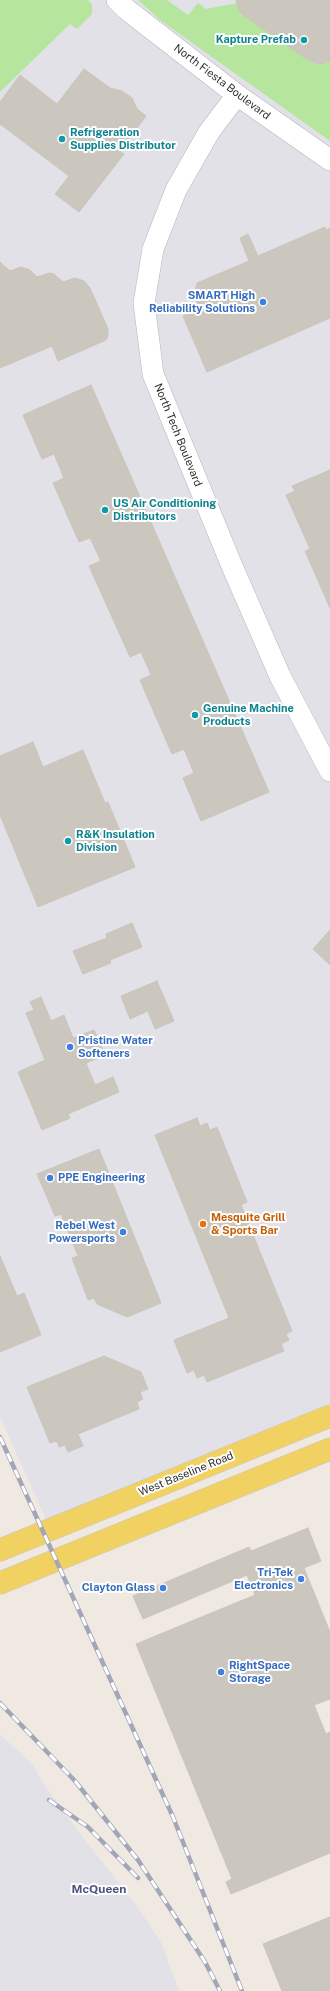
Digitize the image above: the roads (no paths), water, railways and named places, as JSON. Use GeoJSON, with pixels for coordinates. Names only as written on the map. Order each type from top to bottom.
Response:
{"type":"FeatureCollection","features":[{"type":"Feature","properties":{"kind":"main road","name":"West Baseline Road"},"geometry":{"type":"LineString","coordinates":[[0,1550],[330,1416]]}},
{"type":"Feature","properties":{"kind":"main road"},"geometry":{"type":"LineString","coordinates":[[0,1583],[330,1449]]}},
{"type":"Feature","properties":{"kind":"main road"},"geometry":{"type":"LineString","coordinates":[[196,1470],[208,1498]]}},
{"type":"Feature","properties":{"kind":"street","name":"North Fiesta Boulevard"},"geometry":{"type":"LineString","coordinates":[[117,0],[126,9],[237,95],[330,160]]}},
{"type":"Feature","properties":{"kind":"street","name":"North Tech Boulevard"},"geometry":{"type":"LineString","coordinates":[[237,95],[209,132],[176,190],[153,249],[144,304],[153,374],[232,566],[280,676],[330,771]]}},
{"type":"Feature","properties":{"kind":"railway"},"geometry":{"type":"LineString","coordinates":[[0,1437],[173,1817],[242,1991]]}},
{"type":"Feature","properties":{"kind":"railway"},"geometry":{"type":"LineString","coordinates":[[0,1703],[75,1781],[138,1860],[205,1962],[220,1991]]}},
{"type":"Feature","properties":{"kind":"railway"},"geometry":{"type":"LineString","coordinates":[[49,1800],[88,1827],[138,1878]]}},
{"type":"Feature","properties":{"kind":"place","name":"Kapture Prefab"},"geometry":{"type":"Point","coordinates":[304,40]}},
{"type":"Feature","properties":{"kind":"place","name":"Refrigeration Supplies Distributor"},"geometry":{"type":"Point","coordinates":[62,139]}},
{"type":"Feature","properties":{"kind":"place","name":"SMART High Reliability Solutions"},"geometry":{"type":"Point","coordinates":[263,302]}},
{"type":"Feature","properties":{"kind":"place","name":"US Air Conditioning Distributors"},"geometry":{"type":"Point","coordinates":[105,510]}},
{"type":"Feature","properties":{"kind":"place","name":"Genuine Machine Products"},"geometry":{"type":"Point","coordinates":[195,715]}},
{"type":"Feature","properties":{"kind":"place","name":"R&K Insulation Division"},"geometry":{"type":"Point","coordinates":[68,841]}},
{"type":"Feature","properties":{"kind":"place","name":"Pristine Water Softeners"},"geometry":{"type":"Point","coordinates":[70,1047]}},
{"type":"Feature","properties":{"kind":"place","name":"PPE Engineering"},"geometry":{"type":"Point","coordinates":[50,1178]}},
{"type":"Feature","properties":{"kind":"place","name":"Mesquite Grill & Sports Bar"},"geometry":{"type":"Point","coordinates":[203,1224]}},
{"type":"Feature","properties":{"kind":"place","name":"Rebel West Powersports"},"geometry":{"type":"Point","coordinates":[123,1232]}},
{"type":"Feature","properties":{"kind":"place","name":"Tri-Tek Electronics"},"geometry":{"type":"Point","coordinates":[301,1579]}},
{"type":"Feature","properties":{"kind":"place","name":"Clayton Glass"},"geometry":{"type":"Point","coordinates":[163,1588]}},
{"type":"Feature","properties":{"kind":"place","name":"RightSpace Storage"},"geometry":{"type":"Point","coordinates":[221,1672]}},
{"type":"Feature","properties":{"kind":"district","name":"McQueen"},"geometry":{"type":"Point","coordinates":[99,1889]}}]}
